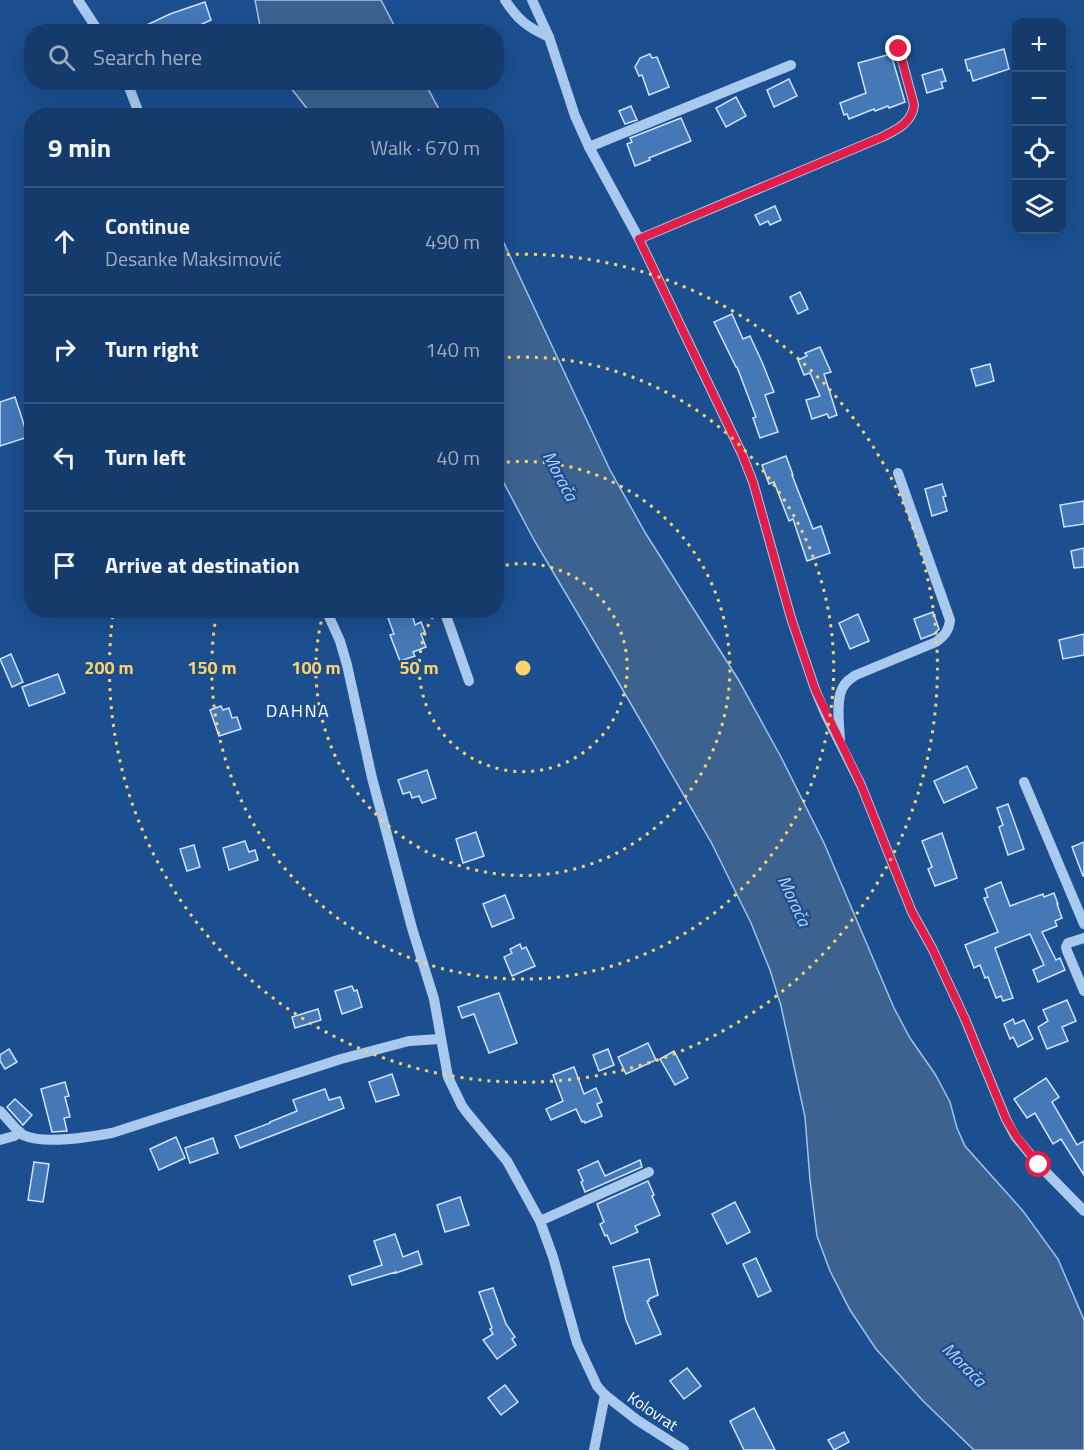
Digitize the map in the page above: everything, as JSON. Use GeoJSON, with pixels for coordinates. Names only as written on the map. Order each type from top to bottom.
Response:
{"type":"FeatureCollection","features":[{"type":"Feature","properties":{"kind":"street"},"geometry":{"type":"LineString","coordinates":[[78,0],[94,24]]}},
{"type":"Feature","properties":{"kind":"street"},"geometry":{"type":"LineString","coordinates":[[505,0],[515,15],[533,30],[549,37]]}},
{"type":"Feature","properties":{"kind":"street"},"geometry":{"type":"LineString","coordinates":[[532,0],[549,37],[575,116],[589,147],[639,239],[742,454],[753,482],[791,618],[815,689],[861,785],[912,912],[932,948],[965,1019],[1006,1119],[1032,1158],[1084,1211]]}},
{"type":"Feature","properties":{"kind":"street"},"geometry":{"type":"LineString","coordinates":[[639,239],[882,137],[903,125],[913,112],[914,105],[899,49]]}},
{"type":"Feature","properties":{"kind":"street"},"geometry":{"type":"LineString","coordinates":[[589,147],[791,65]]}},
{"type":"Feature","properties":{"kind":"street"},"geometry":{"type":"LineString","coordinates":[[130,90],[137,108]]}},
{"type":"Feature","properties":{"kind":"street"},"geometry":{"type":"LineString","coordinates":[[840,742],[839,702],[846,682],[856,675],[936,642],[949,629],[950,620],[898,473]]}},
{"type":"Feature","properties":{"kind":"street"},"geometry":{"type":"LineString","coordinates":[[330,618],[347,665],[372,778],[412,928],[434,999],[448,1077],[462,1106],[507,1161],[540,1221],[580,1350],[597,1386],[605,1395],[594,1450]]}},
{"type":"Feature","properties":{"kind":"street"},"geometry":{"type":"LineString","coordinates":[[447,618],[470,681]]}},
{"type":"Feature","properties":{"kind":"street"},"geometry":{"type":"LineString","coordinates":[[1024,782],[1084,924]]}},
{"type":"Feature","properties":{"kind":"street"},"geometry":{"type":"LineString","coordinates":[[1084,939],[1068,943],[1066,947],[1084,991]]}},
{"type":"Feature","properties":{"kind":"street"},"geometry":{"type":"LineString","coordinates":[[0,1111],[20,1132],[33,1137],[79,1138],[112,1133],[341,1059],[410,1041],[440,1039]]}},
{"type":"Feature","properties":{"kind":"street"},"geometry":{"type":"LineString","coordinates":[[0,1140],[20,1132]]}},
{"type":"Feature","properties":{"kind":"street"},"geometry":{"type":"LineString","coordinates":[[540,1221],[649,1172]]}},
{"type":"Feature","properties":{"kind":"street","name":"Kolovrat"},"geometry":{"type":"LineString","coordinates":[[605,1395],[637,1420],[684,1450]]}},
{"type":"Feature","properties":{"kind":"water"},"geometry":{"type":"Polygon","coordinates":[[[255,0],[381,0],[393,24],[260,24],[255,0]]]}},
{"type":"Feature","properties":{"kind":"water"},"geometry":{"type":"Polygon","coordinates":[[[292,90],[429,90],[438,108],[307,108],[292,90]]]}},
{"type":"Feature","properties":{"kind":"water","name":"Morača"},"geometry":{"type":"Polygon","coordinates":[[[504,243],[610,470],[646,534],[738,679],[781,757],[824,843],[894,1008],[950,1102],[965,1146],[1023,1211],[1058,1259],[1084,1320],[1084,1450],[974,1450],[923,1401],[876,1349],[850,1310],[830,1271],[817,1236],[805,1117],[781,1006],[770,970],[751,923],[711,842],[534,540],[504,483],[504,243]]]}},
{"type":"Feature","properties":{"kind":"building"},"geometry":{"type":"Polygon","coordinates":[[[205,2],[211,20],[202,24],[149,24],[205,2]]]}},
{"type":"Feature","properties":{"kind":"building"},"geometry":{"type":"Polygon","coordinates":[[[1004,49],[1009,69],[973,81],[965,60],[1004,49]]]}},
{"type":"Feature","properties":{"kind":"building"},"geometry":{"type":"Polygon","coordinates":[[[650,54],[652,58],[657,57],[669,87],[649,95],[642,75],[639,76],[635,67],[640,58],[650,54]]]}},
{"type":"Feature","properties":{"kind":"building"},"geometry":{"type":"Polygon","coordinates":[[[891,54],[905,102],[889,108],[888,106],[875,111],[874,109],[849,119],[847,114],[844,115],[840,103],[866,93],[858,63],[891,54]]]}},
{"type":"Feature","properties":{"kind":"building"},"geometry":{"type":"Polygon","coordinates":[[[942,69],[946,81],[941,82],[943,88],[927,93],[922,75],[942,69]]]}},
{"type":"Feature","properties":{"kind":"building"},"geometry":{"type":"Polygon","coordinates":[[[789,79],[797,96],[774,107],[767,90],[789,79]]]}},
{"type":"Feature","properties":{"kind":"building"},"geometry":{"type":"Polygon","coordinates":[[[736,97],[746,116],[726,127],[716,108],[736,97]]]}},
{"type":"Feature","properties":{"kind":"building"},"geometry":{"type":"Polygon","coordinates":[[[631,106],[637,120],[625,124],[619,111],[631,106]]]}},
{"type":"Feature","properties":{"kind":"building"},"geometry":{"type":"Polygon","coordinates":[[[681,118],[691,141],[635,166],[627,144],[632,142],[630,138],[681,118]]]}},
{"type":"Feature","properties":{"kind":"building"},"geometry":{"type":"Polygon","coordinates":[[[775,206],[781,220],[770,225],[768,221],[760,225],[755,215],[775,206]]]}},
{"type":"Feature","properties":{"kind":"building"},"geometry":{"type":"Polygon","coordinates":[[[800,292],[808,309],[798,314],[790,297],[800,292]]]}},
{"type":"Feature","properties":{"kind":"building"},"geometry":{"type":"Polygon","coordinates":[[[732,314],[743,339],[750,336],[774,392],[765,395],[778,432],[760,438],[753,418],[756,417],[737,367],[714,322],[732,314]]]}},
{"type":"Feature","properties":{"kind":"building"},"geometry":{"type":"Polygon","coordinates":[[[820,347],[831,372],[824,374],[837,415],[829,418],[827,414],[812,419],[806,400],[820,396],[810,373],[804,375],[798,360],[807,356],[805,353],[820,347]]]}},
{"type":"Feature","properties":{"kind":"building"},"geometry":{"type":"Polygon","coordinates":[[[990,364],[994,381],[976,386],[971,369],[990,364]]]}},
{"type":"Feature","properties":{"kind":"building"},"geometry":{"type":"Polygon","coordinates":[[[15,397],[24,425],[24,438],[0,446],[0,402],[15,397]]]}},
{"type":"Feature","properties":{"kind":"building"},"geometry":{"type":"Polygon","coordinates":[[[786,456],[813,529],[821,526],[830,553],[807,561],[793,519],[789,521],[774,482],[769,484],[762,465],[786,456]]]}},
{"type":"Feature","properties":{"kind":"building"},"geometry":{"type":"Polygon","coordinates":[[[942,484],[947,511],[932,516],[925,489],[942,484]]]}},
{"type":"Feature","properties":{"kind":"building"},"geometry":{"type":"Polygon","coordinates":[[[1084,501],[1084,524],[1064,527],[1060,505],[1084,501]]]}},
{"type":"Feature","properties":{"kind":"building"},"geometry":{"type":"Polygon","coordinates":[[[1084,548],[1084,567],[1074,568],[1071,551],[1084,548]]]}},
{"type":"Feature","properties":{"kind":"building"},"geometry":{"type":"Polygon","coordinates":[[[933,612],[939,629],[934,634],[921,639],[914,619],[933,612]]]}},
{"type":"Feature","properties":{"kind":"building"},"geometry":{"type":"Polygon","coordinates":[[[858,614],[869,641],[850,649],[839,623],[858,614]]]}},
{"type":"Feature","properties":{"kind":"building"},"geometry":{"type":"Polygon","coordinates":[[[388,618],[413,618],[415,625],[421,622],[425,632],[421,634],[426,647],[413,652],[415,656],[400,661],[390,635],[394,634],[388,618]]]}},
{"type":"Feature","properties":{"kind":"building"},"geometry":{"type":"Polygon","coordinates":[[[1084,634],[1084,655],[1063,659],[1059,640],[1084,634]]]}},
{"type":"Feature","properties":{"kind":"building"},"geometry":{"type":"Polygon","coordinates":[[[11,654],[23,682],[12,687],[0,659],[11,654]]]}},
{"type":"Feature","properties":{"kind":"building"},"geometry":{"type":"Polygon","coordinates":[[[58,674],[65,693],[29,706],[22,687],[58,674]]]}},
{"type":"Feature","properties":{"kind":"building"},"geometry":{"type":"Polygon","coordinates":[[[221,706],[223,710],[229,708],[232,718],[237,717],[241,729],[219,736],[210,710],[221,706]]]}},
{"type":"Feature","properties":{"kind":"building"},"geometry":{"type":"Polygon","coordinates":[[[967,766],[977,788],[944,803],[934,781],[967,766]]]}},
{"type":"Feature","properties":{"kind":"building"},"geometry":{"type":"Polygon","coordinates":[[[427,770],[436,798],[422,803],[419,796],[412,798],[410,792],[403,794],[398,780],[427,770]]]}},
{"type":"Feature","properties":{"kind":"building"},"geometry":{"type":"Polygon","coordinates":[[[1008,804],[1024,849],[1008,855],[999,827],[1003,825],[997,808],[1008,804]]]}},
{"type":"Feature","properties":{"kind":"building"},"geometry":{"type":"Polygon","coordinates":[[[476,832],[484,856],[463,863],[456,839],[476,832]]]}},
{"type":"Feature","properties":{"kind":"building"},"geometry":{"type":"Polygon","coordinates":[[[942,833],[957,878],[935,886],[928,869],[932,867],[922,841],[942,833]]]}},
{"type":"Feature","properties":{"kind":"building"},"geometry":{"type":"Polygon","coordinates":[[[245,841],[249,852],[255,850],[258,860],[229,870],[223,848],[245,841]]]}},
{"type":"Feature","properties":{"kind":"building"},"geometry":{"type":"Polygon","coordinates":[[[1084,842],[1084,876],[1083,876],[1072,847],[1084,842]]]}},
{"type":"Feature","properties":{"kind":"building"},"geometry":{"type":"Polygon","coordinates":[[[194,845],[200,867],[187,871],[180,849],[194,845]]]}},
{"type":"Feature","properties":{"kind":"building"},"geometry":{"type":"Polygon","coordinates":[[[1001,882],[1010,906],[1043,894],[1044,897],[1054,893],[1062,918],[1055,921],[1057,926],[1042,932],[1056,960],[1060,958],[1065,970],[1038,982],[1033,970],[1044,965],[1030,934],[995,948],[1013,998],[1003,1001],[1001,996],[996,998],[988,977],[985,978],[980,965],[974,968],[965,945],[998,932],[984,898],[988,897],[985,889],[1001,882]]]}},
{"type":"Feature","properties":{"kind":"building"},"geometry":{"type":"Polygon","coordinates":[[[505,895],[514,918],[492,927],[483,904],[505,895]]]}},
{"type":"Feature","properties":{"kind":"building"},"geometry":{"type":"Polygon","coordinates":[[[520,944],[522,949],[526,947],[535,966],[512,976],[504,957],[512,953],[510,949],[520,944]]]}},
{"type":"Feature","properties":{"kind":"building"},"geometry":{"type":"Polygon","coordinates":[[[352,986],[354,991],[357,990],[362,1007],[342,1014],[335,991],[352,986]]]}},
{"type":"Feature","properties":{"kind":"building"},"geometry":{"type":"Polygon","coordinates":[[[499,993],[517,1043],[489,1053],[474,1014],[462,1018],[458,1007],[499,993]]]}},
{"type":"Feature","properties":{"kind":"building"},"geometry":{"type":"Polygon","coordinates":[[[1067,1000],[1076,1021],[1062,1027],[1068,1041],[1047,1049],[1038,1027],[1048,1021],[1043,1010],[1067,1000]]]}},
{"type":"Feature","properties":{"kind":"building"},"geometry":{"type":"Polygon","coordinates":[[[318,1009],[321,1020],[295,1028],[292,1017],[318,1009]]]}},
{"type":"Feature","properties":{"kind":"building"},"geometry":{"type":"Polygon","coordinates":[[[1013,1019],[1015,1024],[1024,1020],[1033,1039],[1018,1047],[1013,1037],[1010,1039],[1004,1024],[1013,1019]]]}},
{"type":"Feature","properties":{"kind":"building"},"geometry":{"type":"Polygon","coordinates":[[[648,1043],[656,1060],[626,1074],[618,1057],[648,1043]]]}},
{"type":"Feature","properties":{"kind":"building"},"geometry":{"type":"Polygon","coordinates":[[[9,1049],[17,1062],[5,1069],[0,1061],[0,1055],[9,1049]]]}},
{"type":"Feature","properties":{"kind":"building"},"geometry":{"type":"Polygon","coordinates":[[[608,1049],[614,1065],[599,1071],[593,1055],[608,1049]]]}},
{"type":"Feature","properties":{"kind":"building"},"geometry":{"type":"Polygon","coordinates":[[[674,1051],[688,1078],[675,1085],[660,1059],[674,1051]]]}},
{"type":"Feature","properties":{"kind":"building"},"geometry":{"type":"Polygon","coordinates":[[[574,1067],[584,1094],[596,1088],[602,1102],[597,1104],[602,1116],[585,1123],[582,1122],[576,1109],[551,1120],[546,1109],[563,1101],[553,1075],[574,1067]]]}},
{"type":"Feature","properties":{"kind":"building"},"geometry":{"type":"Polygon","coordinates":[[[392,1074],[399,1095],[376,1102],[369,1082],[392,1074]]]}},
{"type":"Feature","properties":{"kind":"building"},"geometry":{"type":"Polygon","coordinates":[[[1046,1078],[1059,1097],[1052,1102],[1077,1145],[1084,1141],[1084,1175],[1061,1139],[1053,1144],[1035,1113],[1027,1118],[1014,1099],[1046,1078]]]}},
{"type":"Feature","properties":{"kind":"building"},"geometry":{"type":"Polygon","coordinates":[[[65,1082],[69,1096],[65,1097],[70,1117],[64,1118],[67,1131],[52,1132],[41,1089],[65,1082]]]}},
{"type":"Feature","properties":{"kind":"building"},"geometry":{"type":"Polygon","coordinates":[[[325,1089],[329,1100],[340,1097],[344,1108],[240,1148],[235,1136],[297,1111],[293,1100],[325,1089]]]}},
{"type":"Feature","properties":{"kind":"building"},"geometry":{"type":"Polygon","coordinates":[[[15,1099],[32,1115],[23,1125],[7,1107],[15,1099]]]}},
{"type":"Feature","properties":{"kind":"building"},"geometry":{"type":"Polygon","coordinates":[[[176,1137],[185,1158],[159,1170],[150,1149],[176,1137]]]}},
{"type":"Feature","properties":{"kind":"building"},"geometry":{"type":"Polygon","coordinates":[[[213,1138],[218,1153],[190,1163],[185,1148],[213,1138]]]}},
{"type":"Feature","properties":{"kind":"building"},"geometry":{"type":"Polygon","coordinates":[[[640,1160],[642,1167],[585,1192],[578,1170],[598,1161],[605,1176],[640,1160]]]}},
{"type":"Feature","properties":{"kind":"building"},"geometry":{"type":"Polygon","coordinates":[[[34,1162],[49,1164],[43,1202],[28,1200],[34,1162]]]}},
{"type":"Feature","properties":{"kind":"building"},"geometry":{"type":"Polygon","coordinates":[[[648,1181],[660,1215],[635,1226],[638,1232],[611,1244],[600,1224],[604,1222],[597,1204],[648,1181]]]}},
{"type":"Feature","properties":{"kind":"building"},"geometry":{"type":"Polygon","coordinates":[[[460,1197],[469,1225],[445,1232],[437,1205],[460,1197]]]}},
{"type":"Feature","properties":{"kind":"building"},"geometry":{"type":"Polygon","coordinates":[[[735,1202],[750,1232],[727,1244],[712,1214],[735,1202]]]}},
{"type":"Feature","properties":{"kind":"building"},"geometry":{"type":"Polygon","coordinates":[[[395,1234],[403,1257],[418,1251],[422,1264],[352,1285],[349,1276],[382,1265],[374,1241],[395,1234]]]}},
{"type":"Feature","properties":{"kind":"building"},"geometry":{"type":"Polygon","coordinates":[[[756,1258],[771,1291],[758,1297],[743,1264],[756,1258]]]}},
{"type":"Feature","properties":{"kind":"building"},"geometry":{"type":"Polygon","coordinates":[[[649,1259],[658,1295],[647,1301],[661,1334],[636,1344],[626,1320],[613,1267],[649,1259]]]}},
{"type":"Feature","properties":{"kind":"building"},"geometry":{"type":"Polygon","coordinates":[[[493,1288],[506,1324],[515,1337],[512,1339],[516,1345],[497,1359],[483,1340],[493,1334],[479,1292],[493,1288]]]}},
{"type":"Feature","properties":{"kind":"building"},"geometry":{"type":"Polygon","coordinates":[[[687,1368],[701,1386],[684,1399],[670,1381],[687,1368]]]}},
{"type":"Feature","properties":{"kind":"building"},"geometry":{"type":"Polygon","coordinates":[[[505,1385],[518,1402],[501,1415],[488,1398],[505,1385]]]}},
{"type":"Feature","properties":{"kind":"building"},"geometry":{"type":"Polygon","coordinates":[[[754,1408],[775,1450],[744,1450],[730,1421],[754,1408]]]}},
{"type":"Feature","properties":{"kind":"building"},"geometry":{"type":"Polygon","coordinates":[[[844,1432],[849,1442],[834,1450],[828,1440],[844,1432]]]}},
{"type":"Feature","properties":{"kind":"district","name":"DAHNA"},"geometry":{"type":"Point","coordinates":[298,711]}},
{"type":"Feature","properties":{"kind":"route"},"geometry":{"type":"LineString","coordinates":[[899,49],[914,105],[910,118],[895,131],[639,239],[706,377],[753,482],[791,618],[826,715],[861,785],[912,912],[932,948],[965,1019],[1006,1119],[1026,1150],[1039,1165]]}}]}
